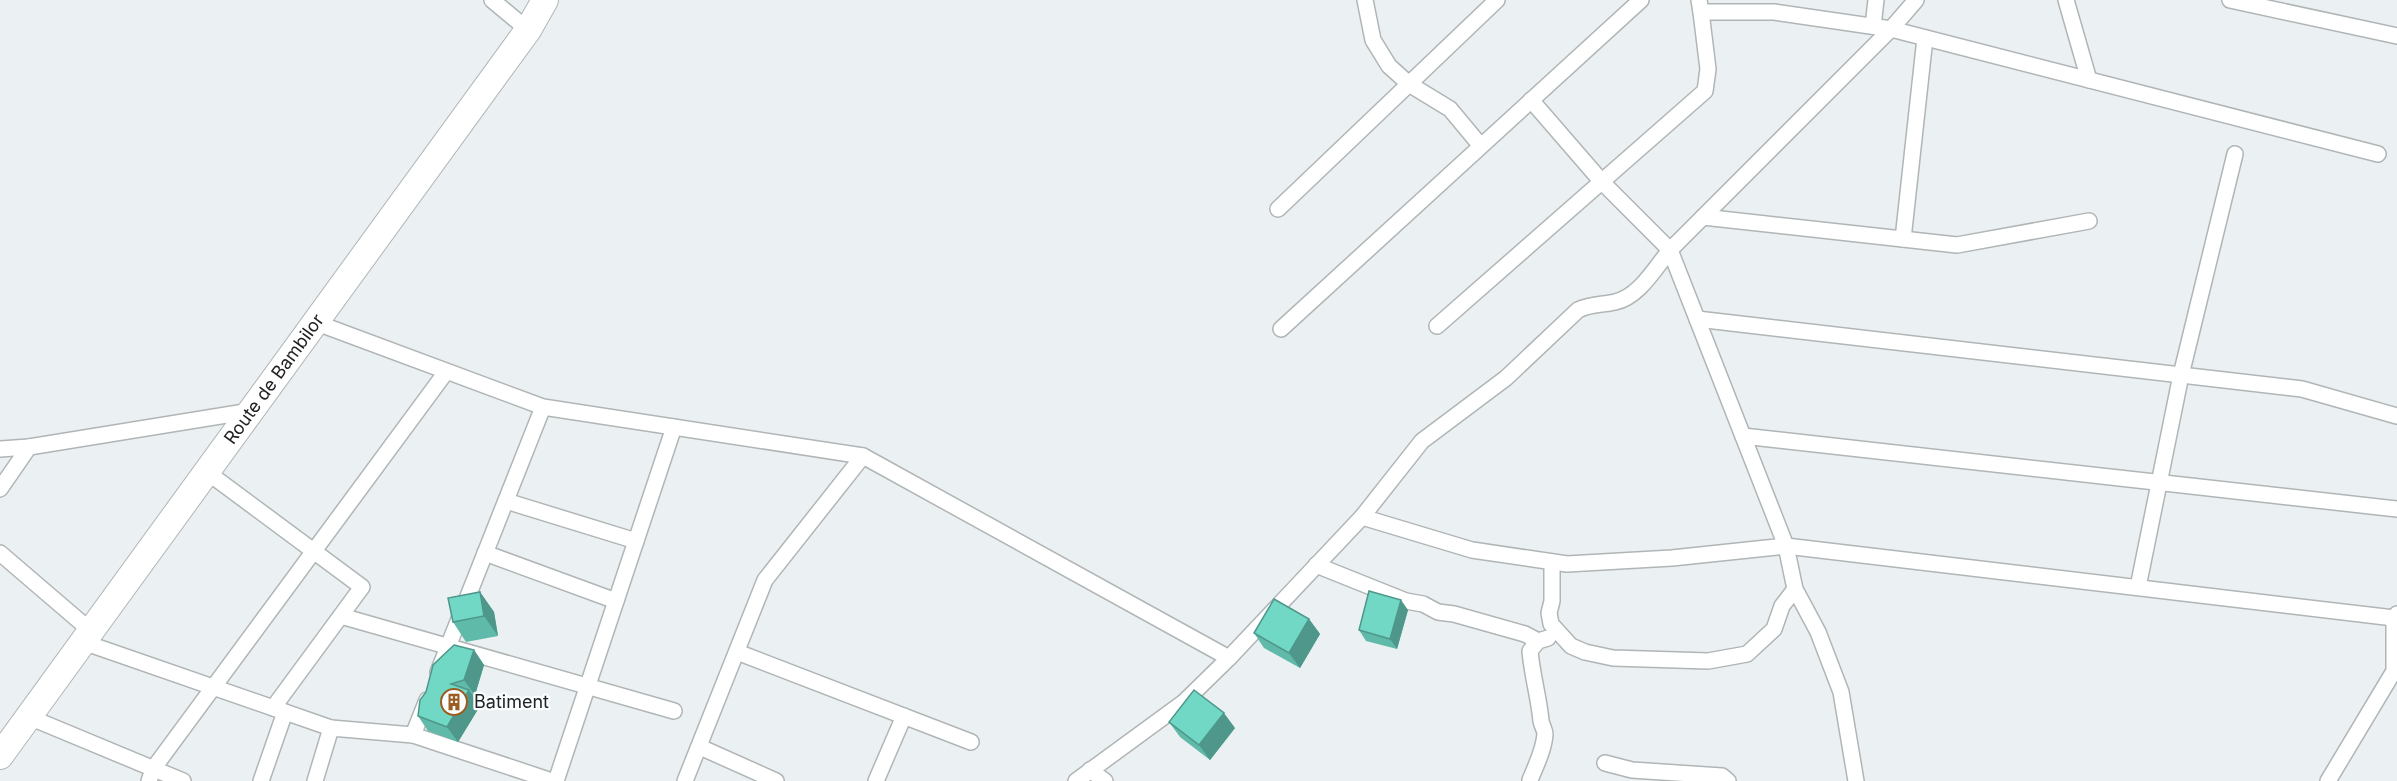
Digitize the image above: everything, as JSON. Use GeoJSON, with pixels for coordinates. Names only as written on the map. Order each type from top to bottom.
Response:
{"type":"FeatureCollection","features":[{"type":"Feature","properties":{"kind":"main road","name":"Route de Bambilor"},"geometry":{"type":"LineString","coordinates":[[0,756],[317,323],[528,30],[546,0]]}},
{"type":"Feature","properties":{"kind":"street"},"geometry":{"type":"LineString","coordinates":[[492,0],[528,30]]}},
{"type":"Feature","properties":{"kind":"street"},"geometry":{"type":"LineString","coordinates":[[1365,0],[1373,40],[1389,66],[1409,84],[1450,109],[1480,145]]}},
{"type":"Feature","properties":{"kind":"street"},"geometry":{"type":"LineString","coordinates":[[1278,209],[1497,0]]}},
{"type":"Feature","properties":{"kind":"street"},"geometry":{"type":"LineString","coordinates":[[1281,329],[1641,0]]}},
{"type":"Feature","properties":{"kind":"street"},"geometry":{"type":"LineString","coordinates":[[1873,26],[1876,0]]}},
{"type":"Feature","properties":{"kind":"street"},"geometry":{"type":"LineString","coordinates":[[1076,781],[1184,702],[1229,658],[1362,518],[1422,441],[1506,378],[1578,310],[1588,305],[1616,302],[1629,297],[1639,288],[1670,250],[1891,29],[1916,0]]}},
{"type":"Feature","properties":{"kind":"street"},"geometry":{"type":"LineString","coordinates":[[2066,0],[2089,80]]}},
{"type":"Feature","properties":{"kind":"street"},"geometry":{"type":"LineString","coordinates":[[2230,0],[2397,36]]}},
{"type":"Feature","properties":{"kind":"street"},"geometry":{"type":"LineString","coordinates":[[1437,326],[1705,91],[1708,69],[1700,6],[1774,12],[1891,29],[2378,154]]}},
{"type":"Feature","properties":{"kind":"street"},"geometry":{"type":"LineString","coordinates":[[1903,239],[1925,38]]}},
{"type":"Feature","properties":{"kind":"street"},"geometry":{"type":"LineString","coordinates":[[1531,100],[1602,182],[1670,250],[1786,546],[1795,589],[1818,632],[1841,692],[1856,781]]}},
{"type":"Feature","properties":{"kind":"street"},"geometry":{"type":"LineString","coordinates":[[2138,587],[2181,375],[2235,154]]}},
{"type":"Feature","properties":{"kind":"street"},"geometry":{"type":"LineString","coordinates":[[1703,217],[1957,245],[2089,221]]}},
{"type":"Feature","properties":{"kind":"street"},"geometry":{"type":"LineString","coordinates":[[1697,319],[2301,389],[2397,416]]}},
{"type":"Feature","properties":{"kind":"street"},"geometry":{"type":"LineString","coordinates":[[317,323],[543,407],[863,456],[1229,658]]}},
{"type":"Feature","properties":{"kind":"street"},"geometry":{"type":"LineString","coordinates":[[151,775],[213,687],[446,372]]}},
{"type":"Feature","properties":{"kind":"street"},"geometry":{"type":"LineString","coordinates":[[413,735],[543,407]]}},
{"type":"Feature","properties":{"kind":"street"},"geometry":{"type":"LineString","coordinates":[[0,449],[29,447],[251,411]]}},
{"type":"Feature","properties":{"kind":"street"},"geometry":{"type":"LineString","coordinates":[[0,553],[87,636],[213,687],[331,728],[413,735],[554,781],[674,427]]}},
{"type":"Feature","properties":{"kind":"street"},"geometry":{"type":"LineString","coordinates":[[1743,436],[2397,509]]}},
{"type":"Feature","properties":{"kind":"street"},"geometry":{"type":"LineString","coordinates":[[0,489],[29,447]]}},
{"type":"Feature","properties":{"kind":"street"},"geometry":{"type":"LineString","coordinates":[[685,781],[765,580],[863,456]]}},
{"type":"Feature","properties":{"kind":"street"},"geometry":{"type":"LineString","coordinates":[[207,472],[362,587],[279,710],[261,781]]}},
{"type":"Feature","properties":{"kind":"street"},"geometry":{"type":"LineString","coordinates":[[506,501],[636,541]]}},
{"type":"Feature","properties":{"kind":"street"},"geometry":{"type":"LineString","coordinates":[[1362,518],[1472,550],[1567,564],[1672,558],[1786,546],[2395,616],[2395,673],[2328,781]]}},
{"type":"Feature","properties":{"kind":"street"},"geometry":{"type":"LineString","coordinates":[[485,553],[616,601]]}},
{"type":"Feature","properties":{"kind":"street"},"geometry":{"type":"LineString","coordinates":[[1552,562],[1552,602],[1549,613],[1551,624],[1571,646],[1612,658],[1708,661],[1747,654],[1774,629],[1782,606],[1795,589]]}},
{"type":"Feature","properties":{"kind":"street"},"geometry":{"type":"LineString","coordinates":[[1316,565],[1406,601],[1423,604],[1438,612],[1454,614],[1525,634],[1538,641]]}},
{"type":"Feature","properties":{"kind":"street"},"geometry":{"type":"LineString","coordinates":[[341,616],[674,711]]}},
{"type":"Feature","properties":{"kind":"street"},"geometry":{"type":"LineString","coordinates":[[1530,780],[1542,749],[1545,732],[1541,723],[1542,711],[1535,690],[1530,651],[1538,641],[1559,635]]}},
{"type":"Feature","properties":{"kind":"street"},"geometry":{"type":"LineString","coordinates":[[737,652],[971,742]]}},
{"type":"Feature","properties":{"kind":"street"},"geometry":{"type":"LineString","coordinates":[[876,781],[904,716]]}},
{"type":"Feature","properties":{"kind":"street"},"geometry":{"type":"LineString","coordinates":[[29,717],[151,775],[183,781]]}},
{"type":"Feature","properties":{"kind":"street"},"geometry":{"type":"LineString","coordinates":[[315,781],[331,728]]}},
{"type":"Feature","properties":{"kind":"street"},"geometry":{"type":"LineString","coordinates":[[700,747],[776,781]]}},
{"type":"Feature","properties":{"kind":"street"},"geometry":{"type":"LineString","coordinates":[[1605,763],[1632,770],[1722,776],[1728,781]]}},
{"type":"Feature","properties":{"kind":"street"},"geometry":{"type":"LineString","coordinates":[[1090,770],[1105,781]]}},
{"type":"Feature","properties":{"kind":"building"},"geometry":{"type":"Polygon","coordinates":[[[1369,591],[1401,600],[1390,639],[1359,630],[1369,591]]]}},
{"type":"Feature","properties":{"kind":"building"},"geometry":{"type":"Polygon","coordinates":[[[480,592],[484,616],[453,622],[448,598],[480,592]]]}},
{"type":"Feature","properties":{"kind":"building"},"geometry":{"type":"Polygon","coordinates":[[[1274,599],[1309,619],[1289,653],[1254,633],[1274,599]]]}},
{"type":"Feature","properties":{"kind":"building"},"geometry":{"type":"Polygon","coordinates":[[[454,645],[474,650],[464,680],[451,684],[469,690],[447,727],[418,716],[420,700],[426,692],[433,665],[454,645]]]}},
{"type":"Feature","properties":{"kind":"building"},"geometry":{"type":"Polygon","coordinates":[[[1194,690],[1224,713],[1199,745],[1169,722],[1194,690]]]}},
{"type":"Feature","properties":{"kind":"place","name":"Batiment"},"geometry":{"type":"Point","coordinates":[454,702]}}]}
